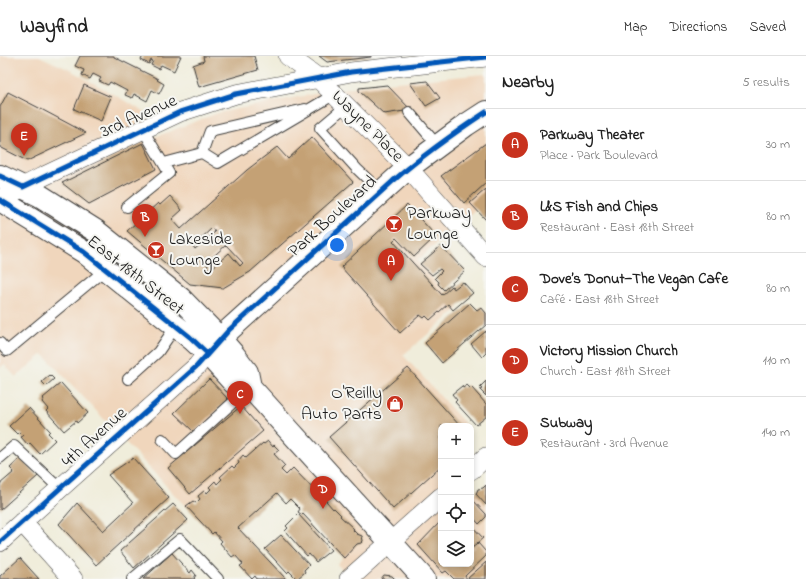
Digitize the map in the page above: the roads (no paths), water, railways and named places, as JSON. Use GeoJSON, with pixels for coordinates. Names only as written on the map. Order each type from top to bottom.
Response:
{"type":"FeatureCollection","features":[{"type":"Feature","properties":{"kind":"main road","name":"Park Boulevard"},"geometry":{"type":"LineString","coordinates":[[214,346],[408,168],[486,112]]}},
{"type":"Feature","properties":{"kind":"main road","name":"East 18th Street"},"geometry":{"type":"LineString","coordinates":[[0,176],[45,199],[96,231],[180,298],[214,346]]}},
{"type":"Feature","properties":{"kind":"main road","name":"East 18th Street"},"geometry":{"type":"LineString","coordinates":[[0,200],[84,252],[176,326],[214,346],[247,372],[250,387],[424,579]]}},
{"type":"Feature","properties":{"kind":"street","name":"Wayne Place"},"geometry":{"type":"LineString","coordinates":[[288,56],[318,78],[408,168],[486,257]]}},
{"type":"Feature","properties":{"kind":"street","name":"3rd Avenue"},"geometry":{"type":"LineString","coordinates":[[0,200],[22,187],[180,112],[236,94],[351,72],[486,57]]}},
{"type":"Feature","properties":{"kind":"street","name":"4th Avenue"},"geometry":{"type":"LineString","coordinates":[[0,542],[197,366],[214,346]]}},
{"type":"Feature","properties":{"kind":"street"},"geometry":{"type":"LineString","coordinates":[[474,467],[486,457]]}},
{"type":"Feature","properties":{"kind":"street"},"geometry":{"type":"LineString","coordinates":[[349,579],[438,500]]}},
{"type":"Feature","properties":{"kind":"street"},"geometry":{"type":"LineString","coordinates":[[22,522],[72,579]]}},
{"type":"Feature","properties":{"kind":"lane"},"geometry":{"type":"LineString","coordinates":[[202,153],[210,131],[341,100]]}},
{"type":"Feature","properties":{"kind":"lane"},"geometry":{"type":"LineString","coordinates":[[341,100],[320,128],[357,169],[381,192]]}},
{"type":"Feature","properties":{"kind":"lane"},"geometry":{"type":"LineString","coordinates":[[164,163],[202,153],[218,163],[315,107]]}},
{"type":"Feature","properties":{"kind":"lane"},"geometry":{"type":"LineString","coordinates":[[409,112],[438,146]]}},
{"type":"Feature","properties":{"kind":"lane"},"geometry":{"type":"LineString","coordinates":[[127,207],[169,173],[143,130]]}},
{"type":"Feature","properties":{"kind":"lane"},"geometry":{"type":"LineString","coordinates":[[0,343],[7,351],[106,269]]}},
{"type":"Feature","properties":{"kind":"lane"},"geometry":{"type":"LineString","coordinates":[[128,379],[158,352],[176,326]]}},
{"type":"Feature","properties":{"kind":"lane"},"geometry":{"type":"LineString","coordinates":[[162,439],[176,454],[250,387]]}},
{"type":"Feature","properties":{"kind":"lane"},"geometry":{"type":"LineString","coordinates":[[0,458],[14,446],[59,488]]}},
{"type":"Feature","properties":{"kind":"lane"},"geometry":{"type":"LineString","coordinates":[[132,579],[180,539],[218,579]]}},
{"type":"Feature","properties":{"kind":"place","name":"Subway"},"geometry":{"type":"Point","coordinates":[24,156]}},
{"type":"Feature","properties":{"kind":"place","name":"Parkway Lounge"},"geometry":{"type":"Point","coordinates":[394,224]}},
{"type":"Feature","properties":{"kind":"place","name":"L&S Fish and Chips"},"geometry":{"type":"Point","coordinates":[145,237]}},
{"type":"Feature","properties":{"kind":"place","name":"Lakeside Lounge"},"geometry":{"type":"Point","coordinates":[156,250]}},
{"type":"Feature","properties":{"kind":"place","name":"Parkway Theater"},"geometry":{"type":"Point","coordinates":[391,281]}},
{"type":"Feature","properties":{"kind":"place","name":"O'Reilly Auto Parts"},"geometry":{"type":"Point","coordinates":[395,404]}},
{"type":"Feature","properties":{"kind":"place","name":"Dove’s Donut—The Vegan Cafe"},"geometry":{"type":"Point","coordinates":[240,414]}},
{"type":"Feature","properties":{"kind":"place","name":"Victory Mission Church"},"geometry":{"type":"Point","coordinates":[323,509]}}]}
